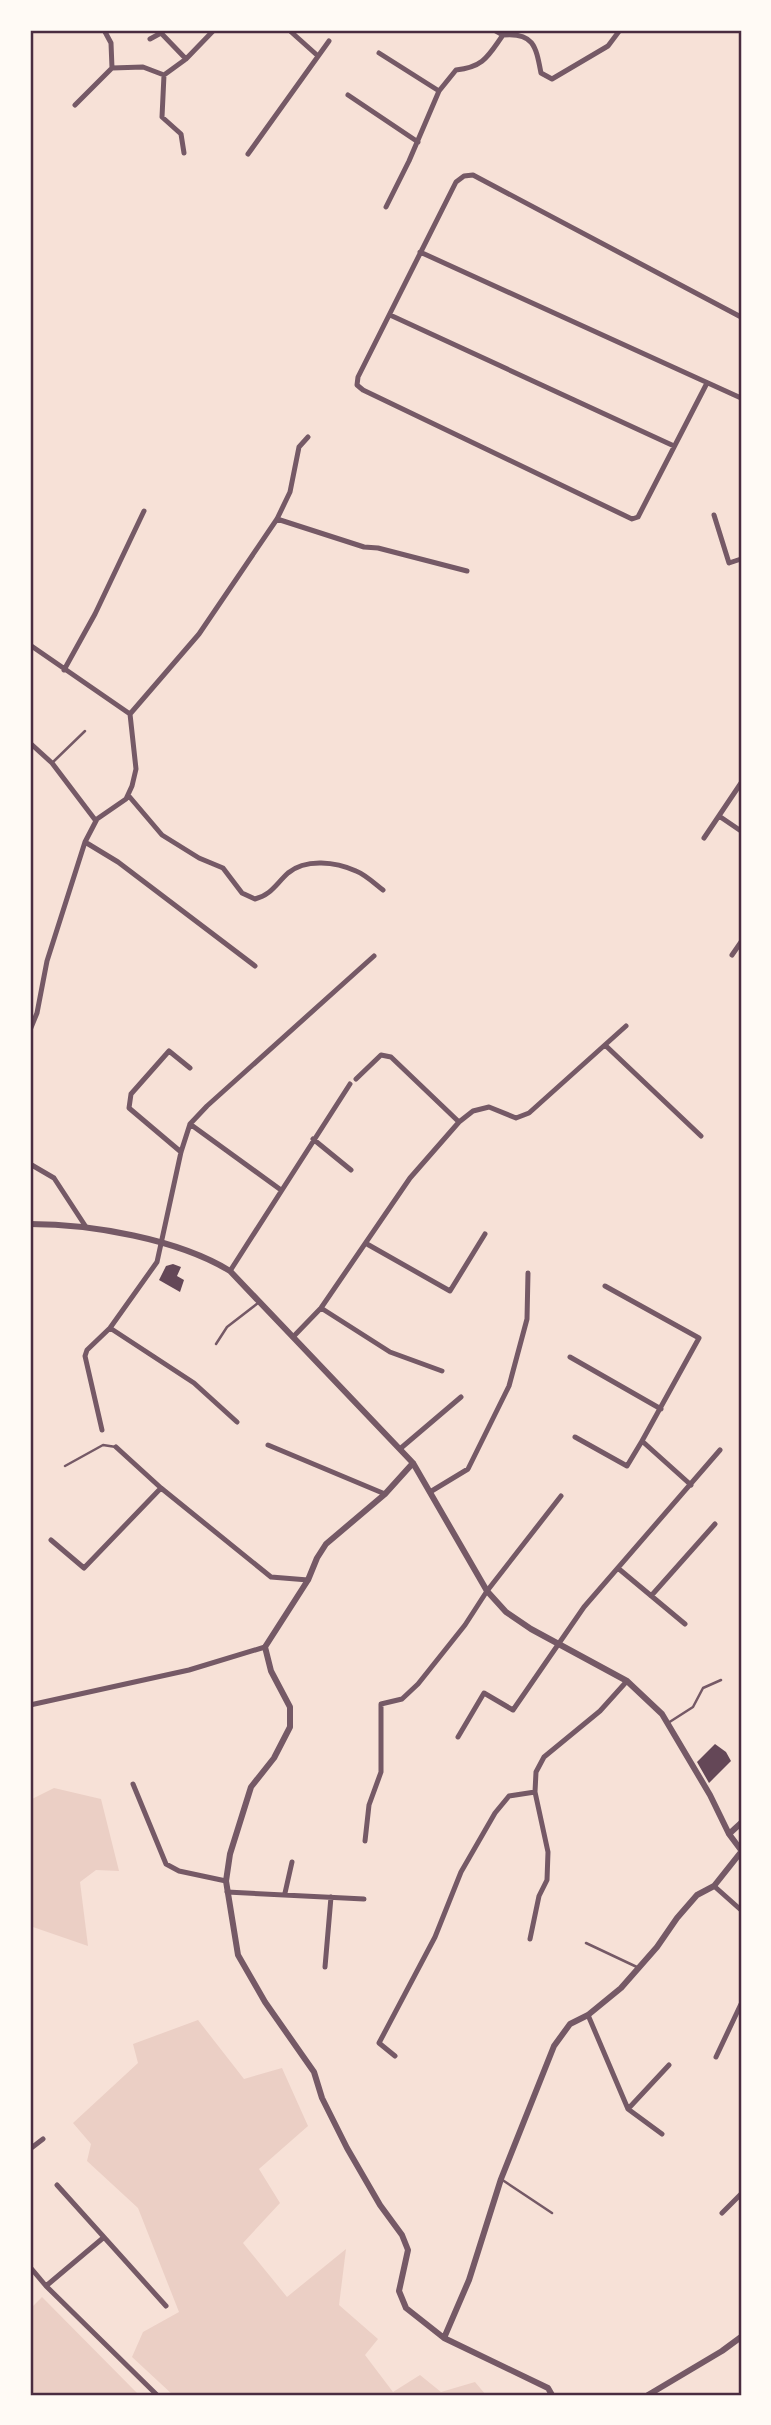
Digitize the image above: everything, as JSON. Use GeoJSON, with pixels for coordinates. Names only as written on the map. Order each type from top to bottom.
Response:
{"type":"FeatureCollection","features":[{"type":"Feature","properties":{"kind":"street"},"geometry":{"type":"LineString","coordinates":[[104,30],[111,43],[112,68]]}},
{"type":"Feature","properties":{"kind":"street"},"geometry":{"type":"LineString","coordinates":[[164,75],[186,59],[214,30]]}},
{"type":"Feature","properties":{"kind":"street"},"geometry":{"type":"LineString","coordinates":[[289,30],[318,56]]}},
{"type":"Feature","properties":{"kind":"street"},"geometry":{"type":"LineString","coordinates":[[494,30],[503,35],[516,34],[526,37],[536,48],[541,73],[552,79],[608,46],[620,30]]}},
{"type":"Feature","properties":{"kind":"street"},"geometry":{"type":"LineString","coordinates":[[150,38],[161,33],[186,59]]}},
{"type":"Feature","properties":{"kind":"street"},"geometry":{"type":"LineString","coordinates":[[386,207],[439,91],[456,70],[471,69],[481,64],[503,35]]}},
{"type":"Feature","properties":{"kind":"street"},"geometry":{"type":"LineString","coordinates":[[248,154],[329,41]]}},
{"type":"Feature","properties":{"kind":"street"},"geometry":{"type":"LineString","coordinates":[[379,53],[439,91]]}},
{"type":"Feature","properties":{"kind":"street"},"geometry":{"type":"LineString","coordinates":[[75,105],[112,68],[143,67],[164,75]]}},
{"type":"Feature","properties":{"kind":"street"},"geometry":{"type":"LineString","coordinates":[[164,75],[162,117],[181,134],[184,153]]}},
{"type":"Feature","properties":{"kind":"street"},"geometry":{"type":"LineString","coordinates":[[348,95],[418,142]]}},
{"type":"Feature","properties":{"kind":"street"},"geometry":{"type":"LineString","coordinates":[[707,383],[638,517],[632,519],[357,385],[358,377],[456,182],[464,176],[473,176],[741,317]]}},
{"type":"Feature","properties":{"kind":"street"},"geometry":{"type":"LineString","coordinates":[[420,253],[741,398]]}},
{"type":"Feature","properties":{"kind":"street"},"geometry":{"type":"LineString","coordinates":[[390,315],[674,446]]}},
{"type":"Feature","properties":{"kind":"street"},"geometry":{"type":"LineString","coordinates":[[30,1030],[37,1013],[47,961],[85,842],[96,821],[128,795],[132,786],[136,769],[130,713],[199,634],[276,519],[290,492],[299,447],[308,437]]}},
{"type":"Feature","properties":{"kind":"street"},"geometry":{"type":"LineString","coordinates":[[64,670],[95,614],[144,511]]}},
{"type":"Feature","properties":{"kind":"street"},"geometry":{"type":"LineString","coordinates":[[714,515],[729,563],[741,559]]}},
{"type":"Feature","properties":{"kind":"street"},"geometry":{"type":"LineString","coordinates":[[276,519],[364,547],[378,548],[467,571]]}},
{"type":"Feature","properties":{"kind":"street"},"geometry":{"type":"LineString","coordinates":[[30,645],[130,713]]}},
{"type":"Feature","properties":{"kind":"street"},"geometry":{"type":"LineString","coordinates":[[30,743],[52,763],[96,821]]}},
{"type":"Feature","properties":{"kind":"street"},"geometry":{"type":"LineString","coordinates":[[704,838],[741,783]]}},
{"type":"Feature","properties":{"kind":"street"},"geometry":{"type":"LineString","coordinates":[[128,795],[162,835],[199,858],[223,868],[243,893],[254,899],[266,897],[290,872],[305,864],[331,864],[357,871],[383,890]]}},
{"type":"Feature","properties":{"kind":"street"},"geometry":{"type":"LineString","coordinates":[[719,816],[741,831]]}},
{"type":"Feature","properties":{"kind":"street"},"geometry":{"type":"LineString","coordinates":[[85,842],[118,862],[255,966]]}},
{"type":"Feature","properties":{"kind":"street"},"geometry":{"type":"LineString","coordinates":[[732,955],[741,942]]}},
{"type":"Feature","properties":{"kind":"street"},"geometry":{"type":"LineString","coordinates":[[102,1430],[85,1356],[87,1350],[110,1328],[157,1262],[181,1152],[190,1124],[374,956]]}},
{"type":"Feature","properties":{"kind":"street"},"geometry":{"type":"LineString","coordinates":[[293,1337],[321,1308],[410,1178],[459,1122],[473,1111],[489,1107],[516,1118],[529,1113],[626,1026]]}},
{"type":"Feature","properties":{"kind":"street"},"geometry":{"type":"LineString","coordinates":[[605,1045],[701,1136]]}},
{"type":"Feature","properties":{"kind":"street"},"geometry":{"type":"LineString","coordinates":[[181,1152],[129,1108],[131,1094],[169,1051],[190,1068]]}},
{"type":"Feature","properties":{"kind":"street"},"geometry":{"type":"LineString","coordinates":[[356,1079],[381,1055],[391,1057],[459,1122]]}},
{"type":"Feature","properties":{"kind":"street"},"geometry":{"type":"LineString","coordinates":[[230,1271],[350,1084]]}},
{"type":"Feature","properties":{"kind":"street"},"geometry":{"type":"LineString","coordinates":[[190,1124],[281,1191]]}},
{"type":"Feature","properties":{"kind":"street"},"geometry":{"type":"LineString","coordinates":[[313,1139],[351,1170]]}},
{"type":"Feature","properties":{"kind":"street"},"geometry":{"type":"LineString","coordinates":[[30,1164],[54,1178],[86,1227]]}},
{"type":"Feature","properties":{"kind":"street"},"geometry":{"type":"LineString","coordinates":[[30,1224],[86,1227],[162,1244],[210,1259],[230,1271],[413,1462],[487,1591],[506,1612],[627,1681],[662,1714],[741,1851],[714,1886],[697,1895],[621,1988],[588,2015],[570,2024],[554,2046],[501,2179],[469,2280],[444,2337]]}},
{"type":"Feature","properties":{"kind":"street"},"geometry":{"type":"LineString","coordinates":[[367,1244],[450,1291],[485,1234]]}},
{"type":"Feature","properties":{"kind":"street"},"geometry":{"type":"LineString","coordinates":[[430,1492],[468,1469],[509,1386],[527,1319],[528,1273]]}},
{"type":"Feature","properties":{"kind":"street"},"geometry":{"type":"LineString","coordinates":[[575,1437],[627,1466],[699,1338],[605,1286]]}},
{"type":"Feature","properties":{"kind":"street"},"geometry":{"type":"LineString","coordinates":[[321,1308],[390,1352],[442,1371]]}},
{"type":"Feature","properties":{"kind":"street"},"geometry":{"type":"LineString","coordinates":[[110,1328],[194,1383],[237,1422]]}},
{"type":"Feature","properties":{"kind":"street"},"geometry":{"type":"LineString","coordinates":[[570,1357],[661,1409]]}},
{"type":"Feature","properties":{"kind":"street"},"geometry":{"type":"LineString","coordinates":[[401,1448],[461,1397]]}},
{"type":"Feature","properties":{"kind":"street"},"geometry":{"type":"LineString","coordinates":[[642,1441],[691,1485]]}},
{"type":"Feature","properties":{"kind":"street"},"geometry":{"type":"LineString","coordinates":[[268,1445],[385,1494]]}},
{"type":"Feature","properties":{"kind":"street"},"geometry":{"type":"LineString","coordinates":[[116,1447],[161,1488],[271,1577],[308,1580]]}},
{"type":"Feature","properties":{"kind":"street"},"geometry":{"type":"LineString","coordinates":[[458,1737],[484,1693],[513,1710],[584,1607],[720,1451]]}},
{"type":"Feature","properties":{"kind":"street"},"geometry":{"type":"LineString","coordinates":[[30,1705],[189,1670],[265,1647],[308,1580],[326,1544],[385,1494],[413,1462]]}},
{"type":"Feature","properties":{"kind":"street"},"geometry":{"type":"LineString","coordinates":[[51,1540],[84,1568],[161,1488]]}},
{"type":"Feature","properties":{"kind":"street"},"geometry":{"type":"LineString","coordinates":[[365,1841],[369,1805],[381,1772],[381,1704],[402,1699],[418,1684],[561,1496]]}},
{"type":"Feature","properties":{"kind":"street"},"geometry":{"type":"LineString","coordinates":[[651,1596],[715,1524]]}},
{"type":"Feature","properties":{"kind":"street"},"geometry":{"type":"LineString","coordinates":[[619,1569],[685,1624]]}},
{"type":"Feature","properties":{"kind":"street"},"geometry":{"type":"LineString","coordinates":[[265,1647],[271,1671],[290,1707],[290,1727],[274,1758],[251,1787],[230,1854],[226,1881],[238,1955],[265,2002],[314,2072],[322,2098],[347,2148],[380,2205],[402,2235],[408,2250],[399,2291],[406,2308],[444,2337],[548,2388],[552,2395]]}},
{"type":"Feature","properties":{"kind":"street"},"geometry":{"type":"LineString","coordinates":[[530,1939],[539,1896],[547,1880],[548,1861],[536,1792],[536,1772],[544,1757],[600,1711],[627,1681]]}},
{"type":"Feature","properties":{"kind":"street"},"geometry":{"type":"LineString","coordinates":[[133,1784],[166,1864],[179,1871],[226,1881]]}},
{"type":"Feature","properties":{"kind":"street"},"geometry":{"type":"LineString","coordinates":[[396,2056],[379,2043],[435,1937],[461,1872],[495,1813],[509,1796],[536,1792]]}},
{"type":"Feature","properties":{"kind":"street"},"geometry":{"type":"LineString","coordinates":[[729,1834],[741,1823]]}},
{"type":"Feature","properties":{"kind":"street"},"geometry":{"type":"LineString","coordinates":[[285,1893],[292,1862]]}},
{"type":"Feature","properties":{"kind":"street"},"geometry":{"type":"LineString","coordinates":[[714,1886],[741,1910]]}},
{"type":"Feature","properties":{"kind":"street"},"geometry":{"type":"LineString","coordinates":[[228,1892],[364,1899]]}},
{"type":"Feature","properties":{"kind":"street"},"geometry":{"type":"LineString","coordinates":[[325,1967],[331,1897]]}},
{"type":"Feature","properties":{"kind":"street"},"geometry":{"type":"LineString","coordinates":[[716,2057],[741,2004]]}},
{"type":"Feature","properties":{"kind":"street"},"geometry":{"type":"LineString","coordinates":[[588,2015],[628,2109],[662,2134]]}},
{"type":"Feature","properties":{"kind":"street"},"geometry":{"type":"LineString","coordinates":[[628,2109],[669,2065]]}},
{"type":"Feature","properties":{"kind":"street"},"geometry":{"type":"LineString","coordinates":[[30,2149],[43,2139]]}},
{"type":"Feature","properties":{"kind":"street"},"geometry":{"type":"LineString","coordinates":[[57,2185],[166,2306]]}},
{"type":"Feature","properties":{"kind":"street"},"geometry":{"type":"LineString","coordinates":[[722,2213],[741,2193]]}},
{"type":"Feature","properties":{"kind":"street"},"geometry":{"type":"LineString","coordinates":[[46,2286],[103,2238]]}},
{"type":"Feature","properties":{"kind":"street"},"geometry":{"type":"LineString","coordinates":[[30,2267],[157,2395]]}},
{"type":"Feature","properties":{"kind":"street"},"geometry":{"type":"LineString","coordinates":[[648,2395],[741,2337]]}},
{"type":"Feature","properties":{"kind":"lane"},"geometry":{"type":"LineString","coordinates":[[52,763],[85,731]]}},
{"type":"Feature","properties":{"kind":"lane"},"geometry":{"type":"LineString","coordinates":[[216,1344],[227,1327],[261,1301]]}},
{"type":"Feature","properties":{"kind":"lane"},"geometry":{"type":"LineString","coordinates":[[65,1466],[103,1445],[116,1447]]}},
{"type":"Feature","properties":{"kind":"lane"},"geometry":{"type":"LineString","coordinates":[[668,1723],[692,1707],[704,1688],[721,1680]]}},
{"type":"Feature","properties":{"kind":"lane"},"geometry":{"type":"LineString","coordinates":[[586,1943],[639,1968]]}},
{"type":"Feature","properties":{"kind":"lane"},"geometry":{"type":"LineString","coordinates":[[501,2179],[552,2213]]}},
{"type":"Feature","properties":{"kind":"shaded area"},"geometry":{"type":"Polygon","coordinates":[[[54,1788],[101,1799],[119,1871],[96,1870],[80,1882],[88,1946],[30,1926],[30,1800],[54,1788]]]}},
{"type":"Feature","properties":{"kind":"shaded area"},"geometry":{"type":"Polygon","coordinates":[[[198,2020],[244,2079],[282,2068],[308,2126],[259,2169],[280,2203],[243,2243],[287,2297],[346,2249],[339,2305],[378,2339],[365,2355],[393,2392],[420,2375],[441,2392],[475,2382],[486,2395],[173,2395],[132,2357],[143,2332],[179,2312],[138,2208],[87,2161],[91,2144],[73,2123],[138,2063],[133,2044],[198,2020]]]}},
{"type":"Feature","properties":{"kind":"shaded area"},"geometry":{"type":"Polygon","coordinates":[[[42,2297],[139,2395],[30,2395],[30,2309],[42,2297]]]}},
{"type":"Feature","properties":{"kind":"building"},"geometry":{"type":"Polygon","coordinates":[[[173,1264],[181,1267],[177,1276],[184,1280],[180,1292],[159,1280],[166,1266],[173,1264]]]}},
{"type":"Feature","properties":{"kind":"building"},"geometry":{"type":"Polygon","coordinates":[[[715,1744],[726,1752],[731,1761],[709,1783],[697,1762],[715,1744]]]}}]}
